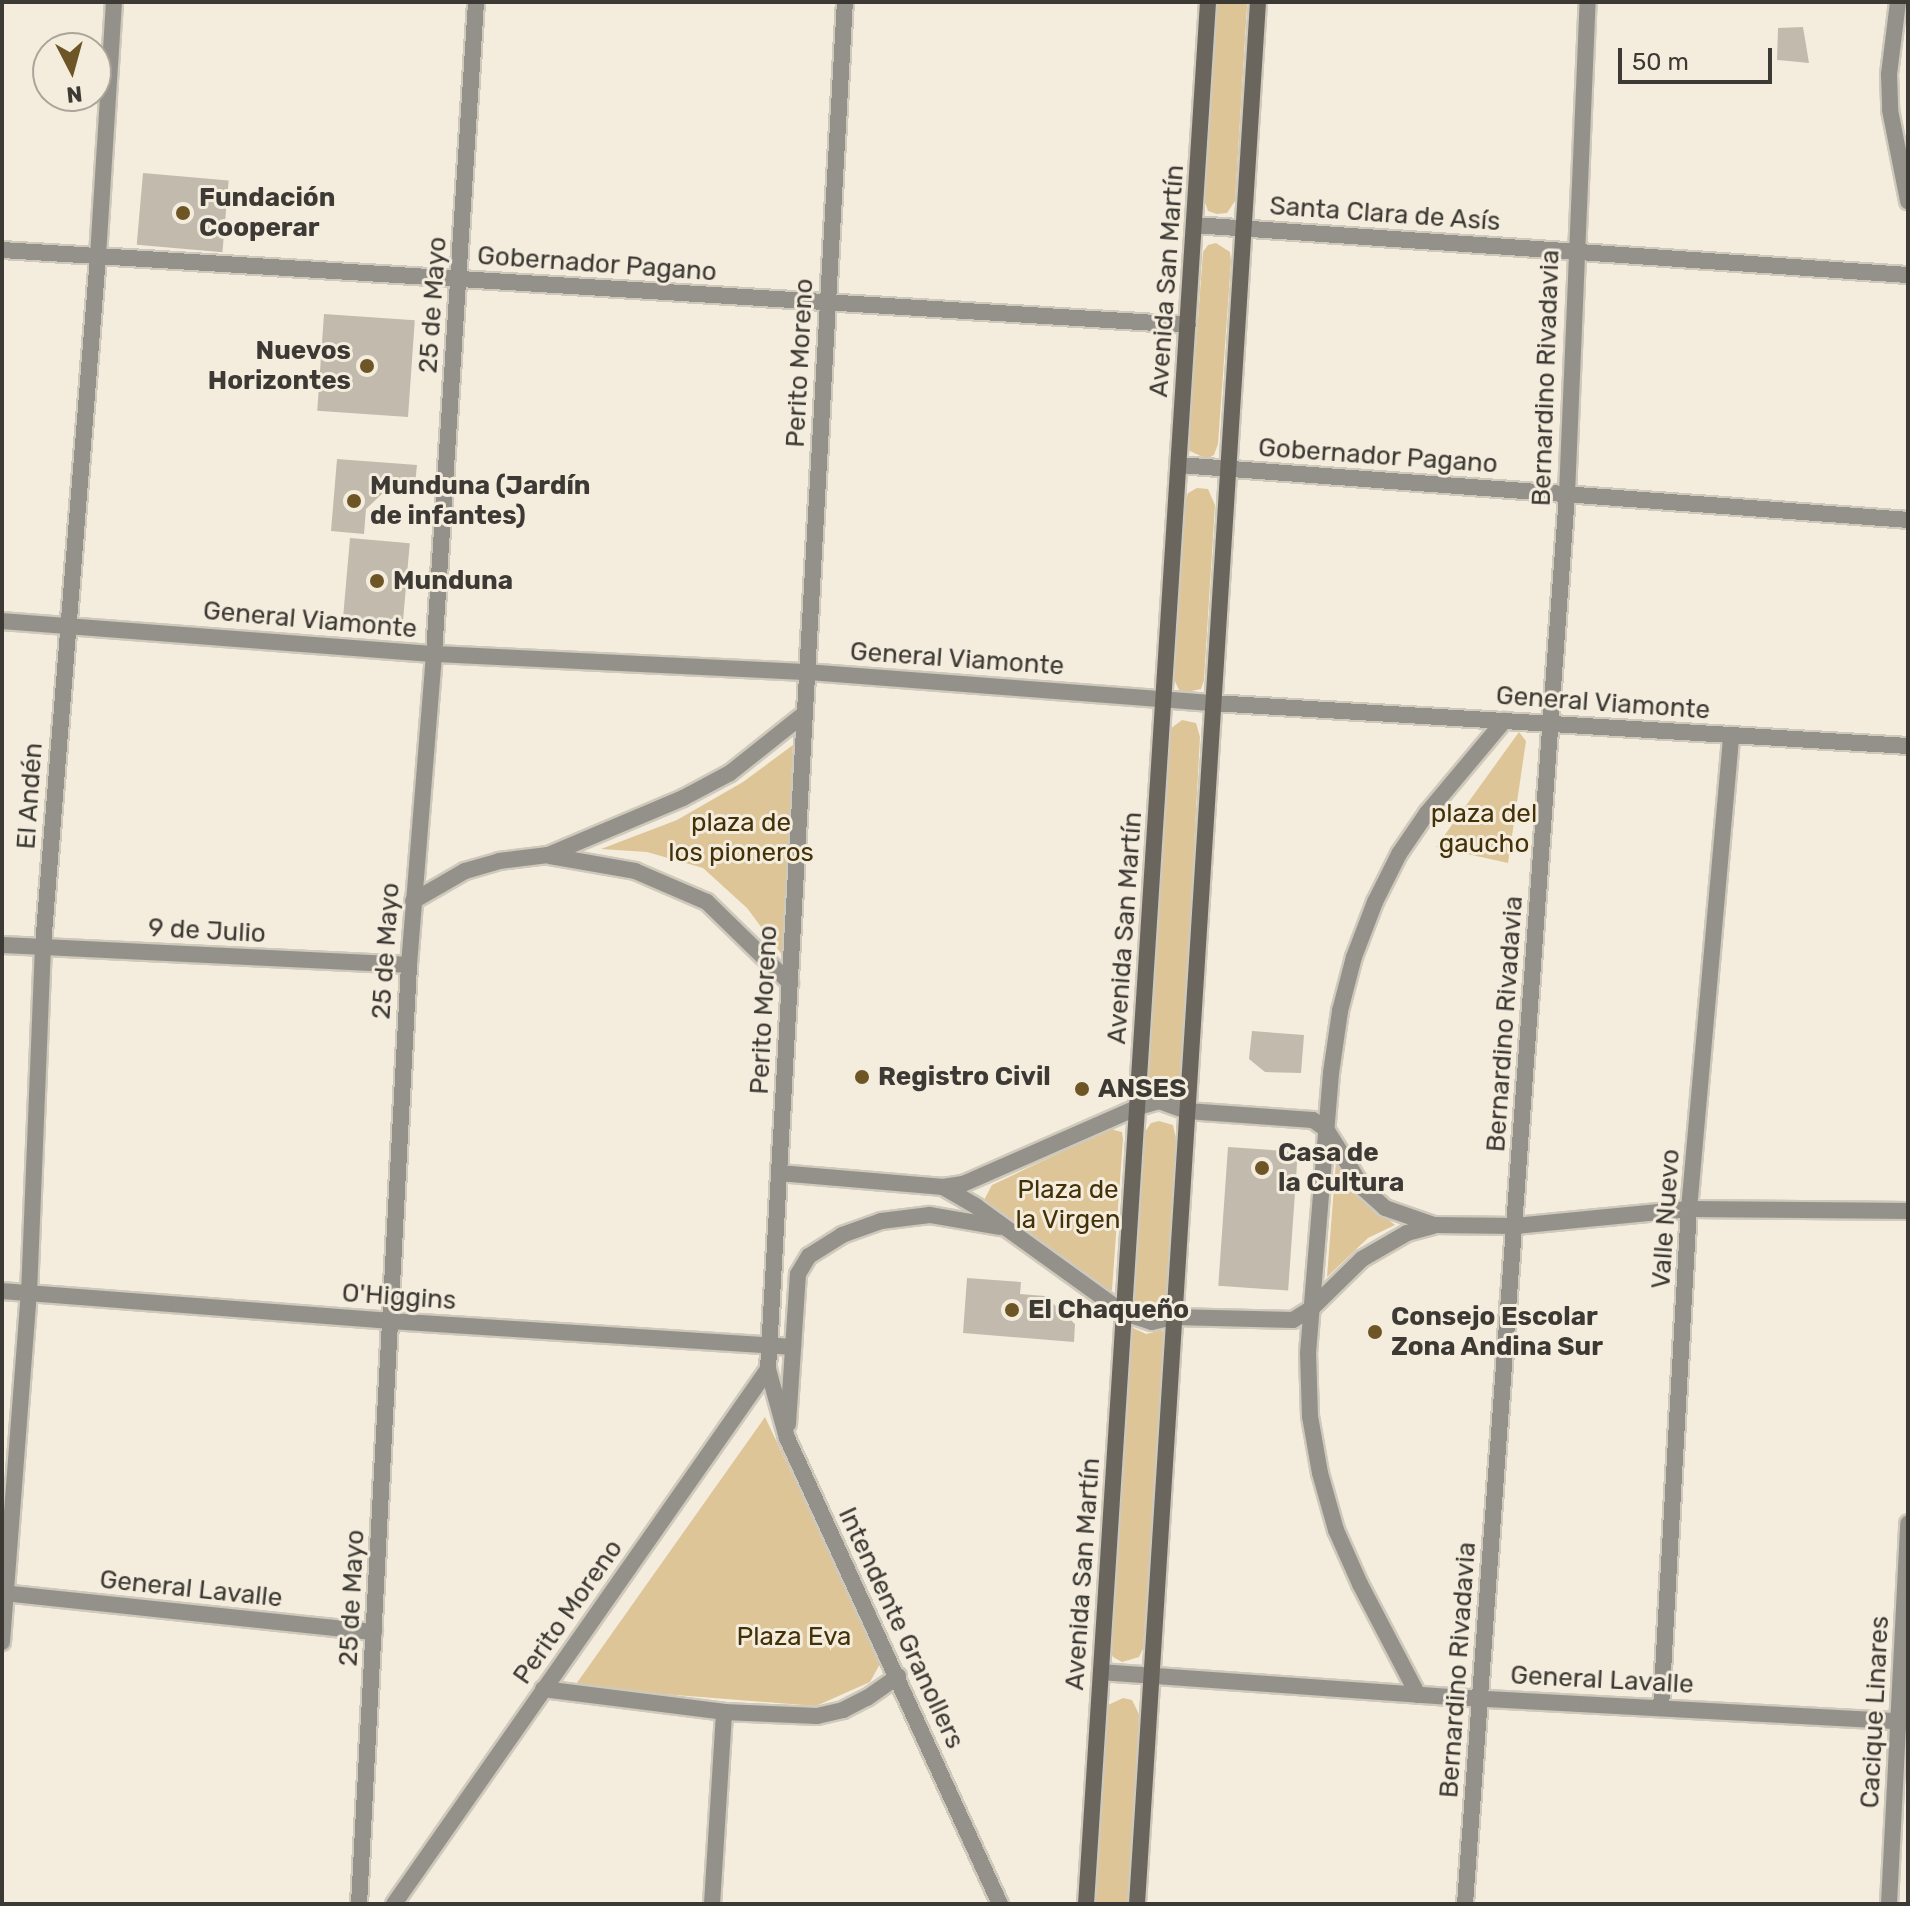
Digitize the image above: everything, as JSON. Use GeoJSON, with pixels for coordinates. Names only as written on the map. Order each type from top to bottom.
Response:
{"type":"FeatureCollection","features":[{"type":"Feature","properties":{"kind":"main road","name":"Avenida San Martín"},"geometry":{"type":"LineString","coordinates":[[1086,1904],[1208,2]]}},
{"type":"Feature","properties":{"kind":"main road"},"geometry":{"type":"LineString","coordinates":[[1137,1904],[1258,2]]}},
{"type":"Feature","properties":{"kind":"street","name":"El Andén"},"geometry":{"type":"LineString","coordinates":[[2,1642],[29,1294],[43,946],[98,256],[114,2]]}},
{"type":"Feature","properties":{"kind":"street","name":"25 de Mayo"},"geometry":{"type":"LineString","coordinates":[[359,1904],[409,965],[434,654],[476,2]]}},
{"type":"Feature","properties":{"kind":"street","name":"Perito Moreno"},"geometry":{"type":"LineString","coordinates":[[394,1904],[768,1369],[845,2]]}},
{"type":"Feature","properties":{"kind":"street","name":"Bernardino Rivadavia"},"geometry":{"type":"LineString","coordinates":[[1465,1904],[1567,494],[1588,2]]}},
{"type":"Feature","properties":{"kind":"street"},"geometry":{"type":"LineString","coordinates":[[1898,2],[1889,74],[1890,110],[1908,201]]}},
{"type":"Feature","properties":{"kind":"street","name":"Santa Clara de Asís"},"geometry":{"type":"LineString","coordinates":[[1194,225],[1908,275]]}},
{"type":"Feature","properties":{"kind":"street","name":"Gobernador Pagano"},"geometry":{"type":"LineString","coordinates":[[2,250],[1188,325]]}},
{"type":"Feature","properties":{"kind":"street","name":"Gobernador Pagano"},"geometry":{"type":"LineString","coordinates":[[1179,465],[1908,520]]}},
{"type":"Feature","properties":{"kind":"street","name":"General Viamonte"},"geometry":{"type":"LineString","coordinates":[[2,621],[434,654],[807,672],[1213,703],[1908,746]]}},
{"type":"Feature","properties":{"kind":"street"},"geometry":{"type":"LineString","coordinates":[[413,901],[465,871],[499,861],[548,855],[683,798],[730,773],[803,715]]}},
{"type":"Feature","properties":{"kind":"street"},"geometry":{"type":"LineString","coordinates":[[1418,1695],[1360,1584],[1336,1530],[1320,1473],[1310,1416],[1308,1353],[1326,1129],[1340,1011],[1354,957],[1375,902],[1399,854],[1427,813],[1504,721]]}},
{"type":"Feature","properties":{"kind":"street","name":"Valle Nuevo"},"geometry":{"type":"LineString","coordinates":[[1661,1708],[1689,1209],[1731,735]]}},
{"type":"Feature","properties":{"kind":"street"},"geometry":{"type":"LineString","coordinates":[[548,855],[635,871],[707,902],[790,983]]}},
{"type":"Feature","properties":{"kind":"street","name":"9 de Julio"},"geometry":{"type":"LineString","coordinates":[[2,945],[409,965]]}},
{"type":"Feature","properties":{"kind":"street"},"geometry":{"type":"LineString","coordinates":[[779,1173],[943,1187],[981,1179],[1138,1107],[1159,1101],[1187,1111],[1313,1120],[1326,1129],[1363,1188],[1385,1208],[1434,1225]]}},
{"type":"Feature","properties":{"kind":"street"},"geometry":{"type":"LineString","coordinates":[[943,1187],[1007,1228],[1124,1313],[1142,1321],[1174,1317],[1284,1321],[1301,1317],[1362,1259],[1407,1233],[1434,1225],[1515,1226],[1689,1209],[1908,1211]]}},
{"type":"Feature","properties":{"kind":"street"},"geometry":{"type":"LineString","coordinates":[[787,1438],[798,1274],[809,1256],[842,1235],[881,1221],[930,1215],[1007,1228]]}},
{"type":"Feature","properties":{"kind":"street","name":"O'Higgins"},"geometry":{"type":"LineString","coordinates":[[2,1291],[390,1321],[793,1347]]}},
{"type":"Feature","properties":{"kind":"street","name":"Intendente Granollers"},"geometry":{"type":"LineString","coordinates":[[768,1369],[787,1438],[1000,1904]]}},
{"type":"Feature","properties":{"kind":"street","name":"Cacique Linares"},"geometry":{"type":"LineString","coordinates":[[1889,1904],[1903,1722],[1908,1523]]}},
{"type":"Feature","properties":{"kind":"street","name":"General Lavalle"},"geometry":{"type":"LineString","coordinates":[[4,1593],[374,1632]]}},
{"type":"Feature","properties":{"kind":"street","name":"General Lavalle"},"geometry":{"type":"LineString","coordinates":[[1101,1672],[1418,1695],[1903,1722]]}},
{"type":"Feature","properties":{"kind":"street"},"geometry":{"type":"LineString","coordinates":[[543,1689],[724,1712],[830,1713],[867,1698],[898,1676]]}},
{"type":"Feature","properties":{"kind":"street"},"geometry":{"type":"LineString","coordinates":[[712,1904],[724,1712]]}},
{"type":"Feature","properties":{"kind":"green space"},"geometry":{"type":"Polygon","coordinates":[[[1216,2],[1247,2],[1235,201],[1227,213],[1217,214],[1208,211],[1203,197],[1216,2]]]}},
{"type":"Feature","properties":{"kind":"green space"},"geometry":{"type":"Polygon","coordinates":[[[1216,243],[1230,252],[1231,262],[1218,444],[1214,455],[1207,459],[1190,451],[1189,441],[1203,252],[1208,245],[1216,243]]]}},
{"type":"Feature","properties":{"kind":"green space"},"geometry":{"type":"Polygon","coordinates":[[[1197,488],[1208,489],[1215,505],[1204,680],[1201,689],[1187,692],[1179,690],[1173,677],[1185,502],[1188,493],[1197,488]]]}},
{"type":"Feature","properties":{"kind":"green space"},"geometry":{"type":"Polygon","coordinates":[[[1182,720],[1196,723],[1200,737],[1181,1093],[1177,1097],[1162,1092],[1150,1095],[1146,1089],[1170,729],[1182,720]]]}},
{"type":"Feature","properties":{"kind":"green space","name":"plaza del gaucho"},"geometry":{"type":"Polygon","coordinates":[[[1519,732],[1526,741],[1508,863],[1436,847],[1519,732]]]}},
{"type":"Feature","properties":{"kind":"green space","name":"plaza de los pioneros"},"geometry":{"type":"Polygon","coordinates":[[[793,745],[783,956],[747,908],[703,868],[647,852],[601,849],[677,820],[743,782],[793,745]]]}},
{"type":"Feature","properties":{"kind":"green space"},"geometry":{"type":"Polygon","coordinates":[[[1159,1121],[1173,1125],[1176,1139],[1166,1296],[1158,1307],[1150,1309],[1134,1302],[1131,1294],[1143,1135],[1151,1123],[1159,1121]]]}},
{"type":"Feature","properties":{"kind":"green space","name":"Plaza de la Virgen"},"geometry":{"type":"Polygon","coordinates":[[[1110,1129],[1122,1132],[1123,1139],[1112,1290],[1108,1293],[986,1207],[984,1200],[992,1185],[1110,1129]]]}},
{"type":"Feature","properties":{"kind":"green space"},"geometry":{"type":"Polygon","coordinates":[[[1336,1161],[1361,1198],[1395,1225],[1368,1238],[1327,1277],[1336,1161]]]}},
{"type":"Feature","properties":{"kind":"green space"},"geometry":{"type":"Polygon","coordinates":[[[1131,1327],[1146,1334],[1162,1330],[1165,1337],[1143,1649],[1139,1657],[1122,1662],[1113,1657],[1108,1646],[1131,1327]]]}},
{"type":"Feature","properties":{"kind":"green space","name":"Plaza Eva"},"geometry":{"type":"Polygon","coordinates":[[[765,1417],[881,1662],[870,1682],[816,1706],[574,1687],[765,1417]]]}},
{"type":"Feature","properties":{"kind":"green space"},"geometry":{"type":"Polygon","coordinates":[[[1123,1698],[1132,1700],[1139,1714],[1128,1904],[1095,1904],[1106,1712],[1108,1705],[1123,1698]]]}},
{"type":"Feature","properties":{"kind":"building"},"geometry":{"type":"Polygon","coordinates":[[[1803,27],[1809,63],[1777,60],[1778,28],[1803,27]]]}},
{"type":"Feature","properties":{"kind":"building","name":"Fundación Cooperar"},"geometry":{"type":"Polygon","coordinates":[[[143,173],[229,180],[222,252],[137,245],[143,173]]]}},
{"type":"Feature","properties":{"kind":"building","name":"Nuevos Horizontes"},"geometry":{"type":"Polygon","coordinates":[[[324,314],[415,320],[408,417],[317,411],[324,314]]]}},
{"type":"Feature","properties":{"kind":"building","name":"Munduna (Jardín de infantes)"},"geometry":{"type":"Polygon","coordinates":[[[337,459],[417,465],[414,494],[385,491],[366,509],[364,534],[331,531],[337,459]]]}},
{"type":"Feature","properties":{"kind":"building","name":"Munduna"},"geometry":{"type":"Polygon","coordinates":[[[350,538],[410,543],[403,624],[343,619],[350,538]]]}},
{"type":"Feature","properties":{"kind":"building"},"geometry":{"type":"Polygon","coordinates":[[[1252,1031],[1304,1035],[1301,1073],[1265,1072],[1249,1059],[1252,1031]]]}},
{"type":"Feature","properties":{"kind":"building"},"geometry":{"type":"Polygon","coordinates":[[[1228,1147],[1298,1152],[1288,1291],[1218,1286],[1228,1147]]]}},
{"type":"Feature","properties":{"kind":"building","name":"El Chaqueño"},"geometry":{"type":"Polygon","coordinates":[[[967,1278],[1021,1282],[1020,1294],[1045,1296],[1075,1324],[1074,1342],[963,1333],[967,1278]]]}},
{"type":"Feature","properties":{"kind":"place","name":"Fundación Cooperar"},"geometry":{"type":"Point","coordinates":[183,213]}},
{"type":"Feature","properties":{"kind":"place","name":"Nuevos Horizontes"},"geometry":{"type":"Point","coordinates":[367,366]}},
{"type":"Feature","properties":{"kind":"place","name":"Munduna (Jardín de infantes)"},"geometry":{"type":"Point","coordinates":[354,501]}},
{"type":"Feature","properties":{"kind":"place","name":"Munduna"},"geometry":{"type":"Point","coordinates":[377,581]}},
{"type":"Feature","properties":{"kind":"place","name":"Registro Civil"},"geometry":{"type":"Point","coordinates":[862,1077]}},
{"type":"Feature","properties":{"kind":"place","name":"ANSES"},"geometry":{"type":"Point","coordinates":[1082,1089]}},
{"type":"Feature","properties":{"kind":"place","name":"Casa de la Cultura"},"geometry":{"type":"Point","coordinates":[1262,1168]}},
{"type":"Feature","properties":{"kind":"place","name":"El Chaqueño"},"geometry":{"type":"Point","coordinates":[1012,1310]}},
{"type":"Feature","properties":{"kind":"place","name":"Consejo Escolar Zona Andina Sur"},"geometry":{"type":"Point","coordinates":[1375,1332]}}]}
